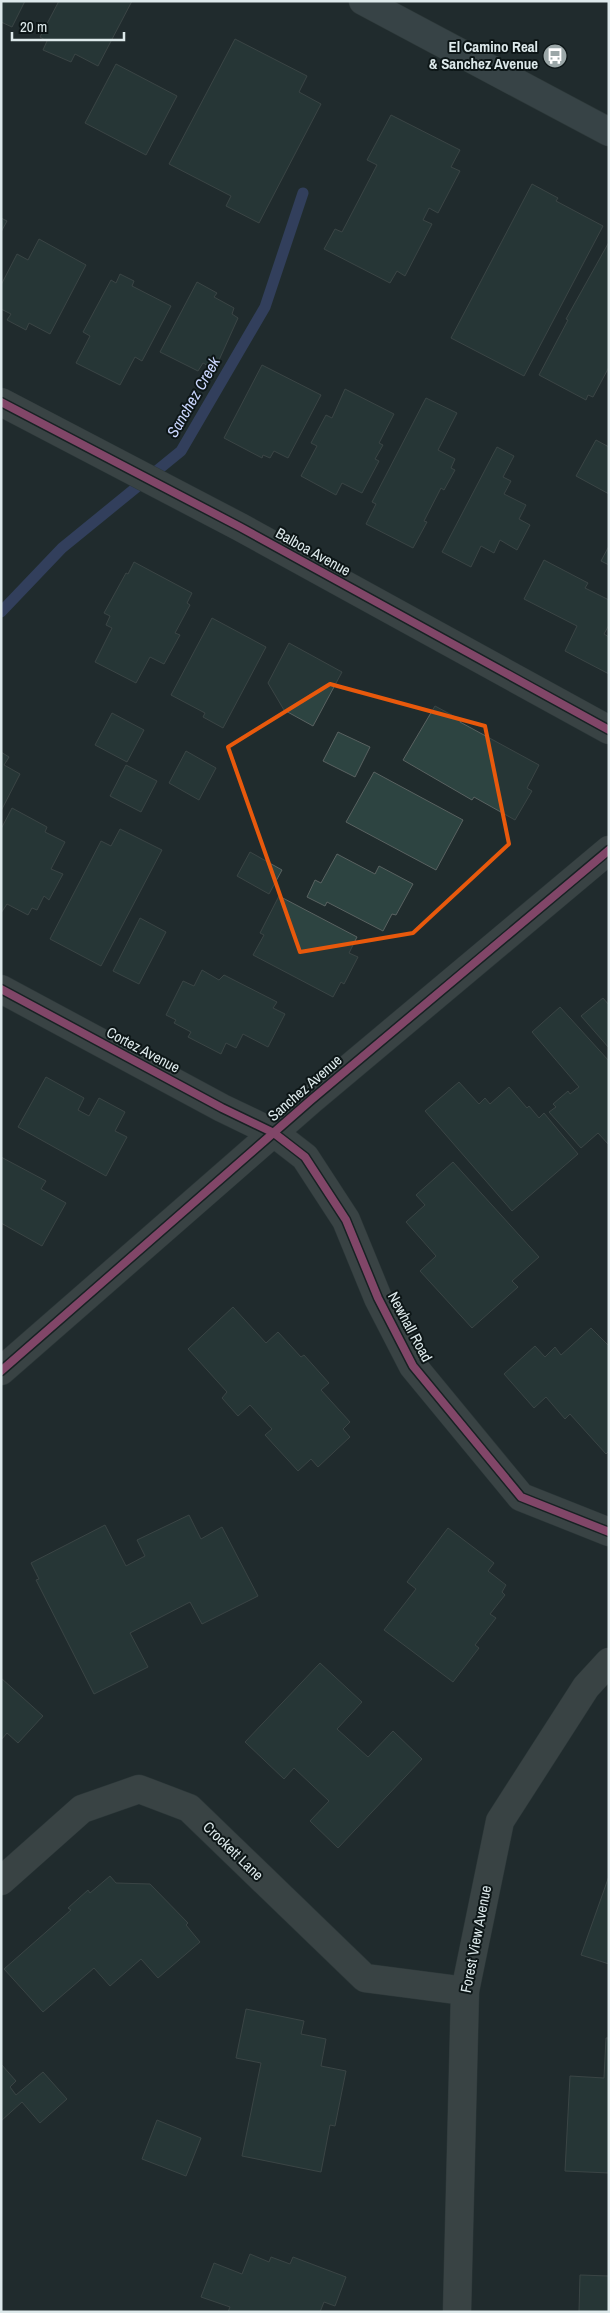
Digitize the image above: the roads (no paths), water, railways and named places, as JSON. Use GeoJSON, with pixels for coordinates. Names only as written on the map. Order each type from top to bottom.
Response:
{"type":"FeatureCollection","features":[{"type":"Feature","properties":{"kind":"main road"},"geometry":{"type":"LineString","coordinates":[[363,1],[609,132]]}},
{"type":"Feature","properties":{"kind":"street","name":"Balboa Avenue"},"geometry":{"type":"LineString","coordinates":[[1,402],[176,493],[609,730]]}},
{"type":"Feature","properties":{"kind":"street","name":"Sanchez Avenue"},"geometry":{"type":"LineString","coordinates":[[1,1371],[274,1133],[609,850]]}},
{"type":"Feature","properties":{"kind":"street","name":"Cortez Avenue"},"geometry":{"type":"LineString","coordinates":[[1,989],[222,1108],[274,1133]]}},
{"type":"Feature","properties":{"kind":"street","name":"Newhall Road"},"geometry":{"type":"LineString","coordinates":[[274,1133],[305,1157],[346,1220],[378,1298],[413,1366],[521,1498],[609,1532]]}},
{"type":"Feature","properties":{"kind":"street","name":"Forest View Avenue"},"geometry":{"type":"LineString","coordinates":[[457,2312],[465,1991],[500,1821],[586,1687],[609,1662]]}},
{"type":"Feature","properties":{"kind":"street","name":"Crockett Lane"},"geometry":{"type":"LineString","coordinates":[[1,1880],[82,1809],[139,1789],[189,1808],[365,1978],[465,1991]]}},
{"type":"Feature","properties":{"kind":"waterway","name":"Sanchez Creek"},"geometry":{"type":"LineString","coordinates":[[1,612],[62,548],[181,451],[265,307],[303,193]]}},
{"type":"Feature","properties":{"kind":"place","name":"El Camino Real & Sanchez Avenue"},"geometry":{"type":"Point","coordinates":[555,56]}}]}
